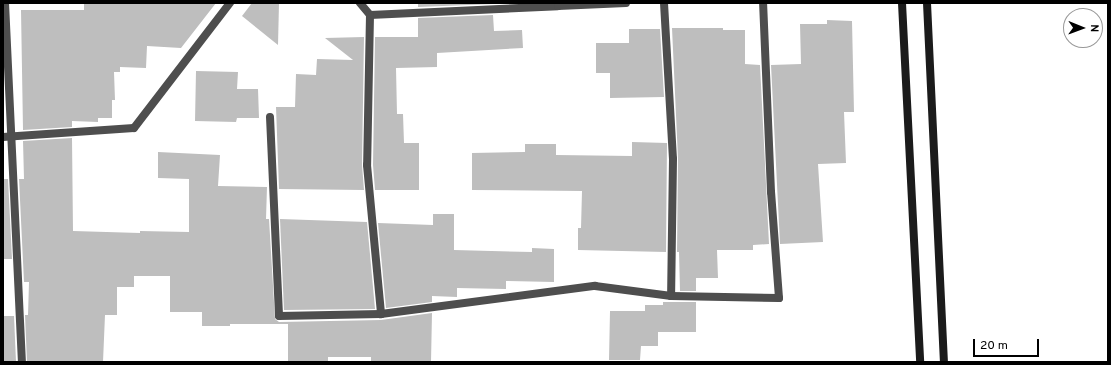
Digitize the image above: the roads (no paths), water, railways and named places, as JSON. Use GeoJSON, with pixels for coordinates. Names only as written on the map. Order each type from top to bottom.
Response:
{"type":"FeatureCollection","features":[{"type":"Feature","properties":{"kind":"main road"},"geometry":{"type":"LineString","coordinates":[[902,3],[920,362]]}},
{"type":"Feature","properties":{"kind":"main road"},"geometry":{"type":"LineString","coordinates":[[927,3],[944,362]]}},
{"type":"Feature","properties":{"kind":"street"},"geometry":{"type":"LineString","coordinates":[[5,3],[22,362]]}},
{"type":"Feature","properties":{"kind":"street"},"geometry":{"type":"LineString","coordinates":[[3,137],[134,128],[230,3]]}},
{"type":"Feature","properties":{"kind":"street"},"geometry":{"type":"LineString","coordinates":[[360,3],[370,15],[367,164],[381,314]]}},
{"type":"Feature","properties":{"kind":"street"},"geometry":{"type":"LineString","coordinates":[[370,15],[558,4],[626,3]]}},
{"type":"Feature","properties":{"kind":"street"},"geometry":{"type":"LineString","coordinates":[[664,3],[673,159],[671,296]]}},
{"type":"Feature","properties":{"kind":"street"},"geometry":{"type":"LineString","coordinates":[[270,117],[279,316],[381,314],[595,286],[671,296],[779,298],[771,192],[763,3]]}}]}
